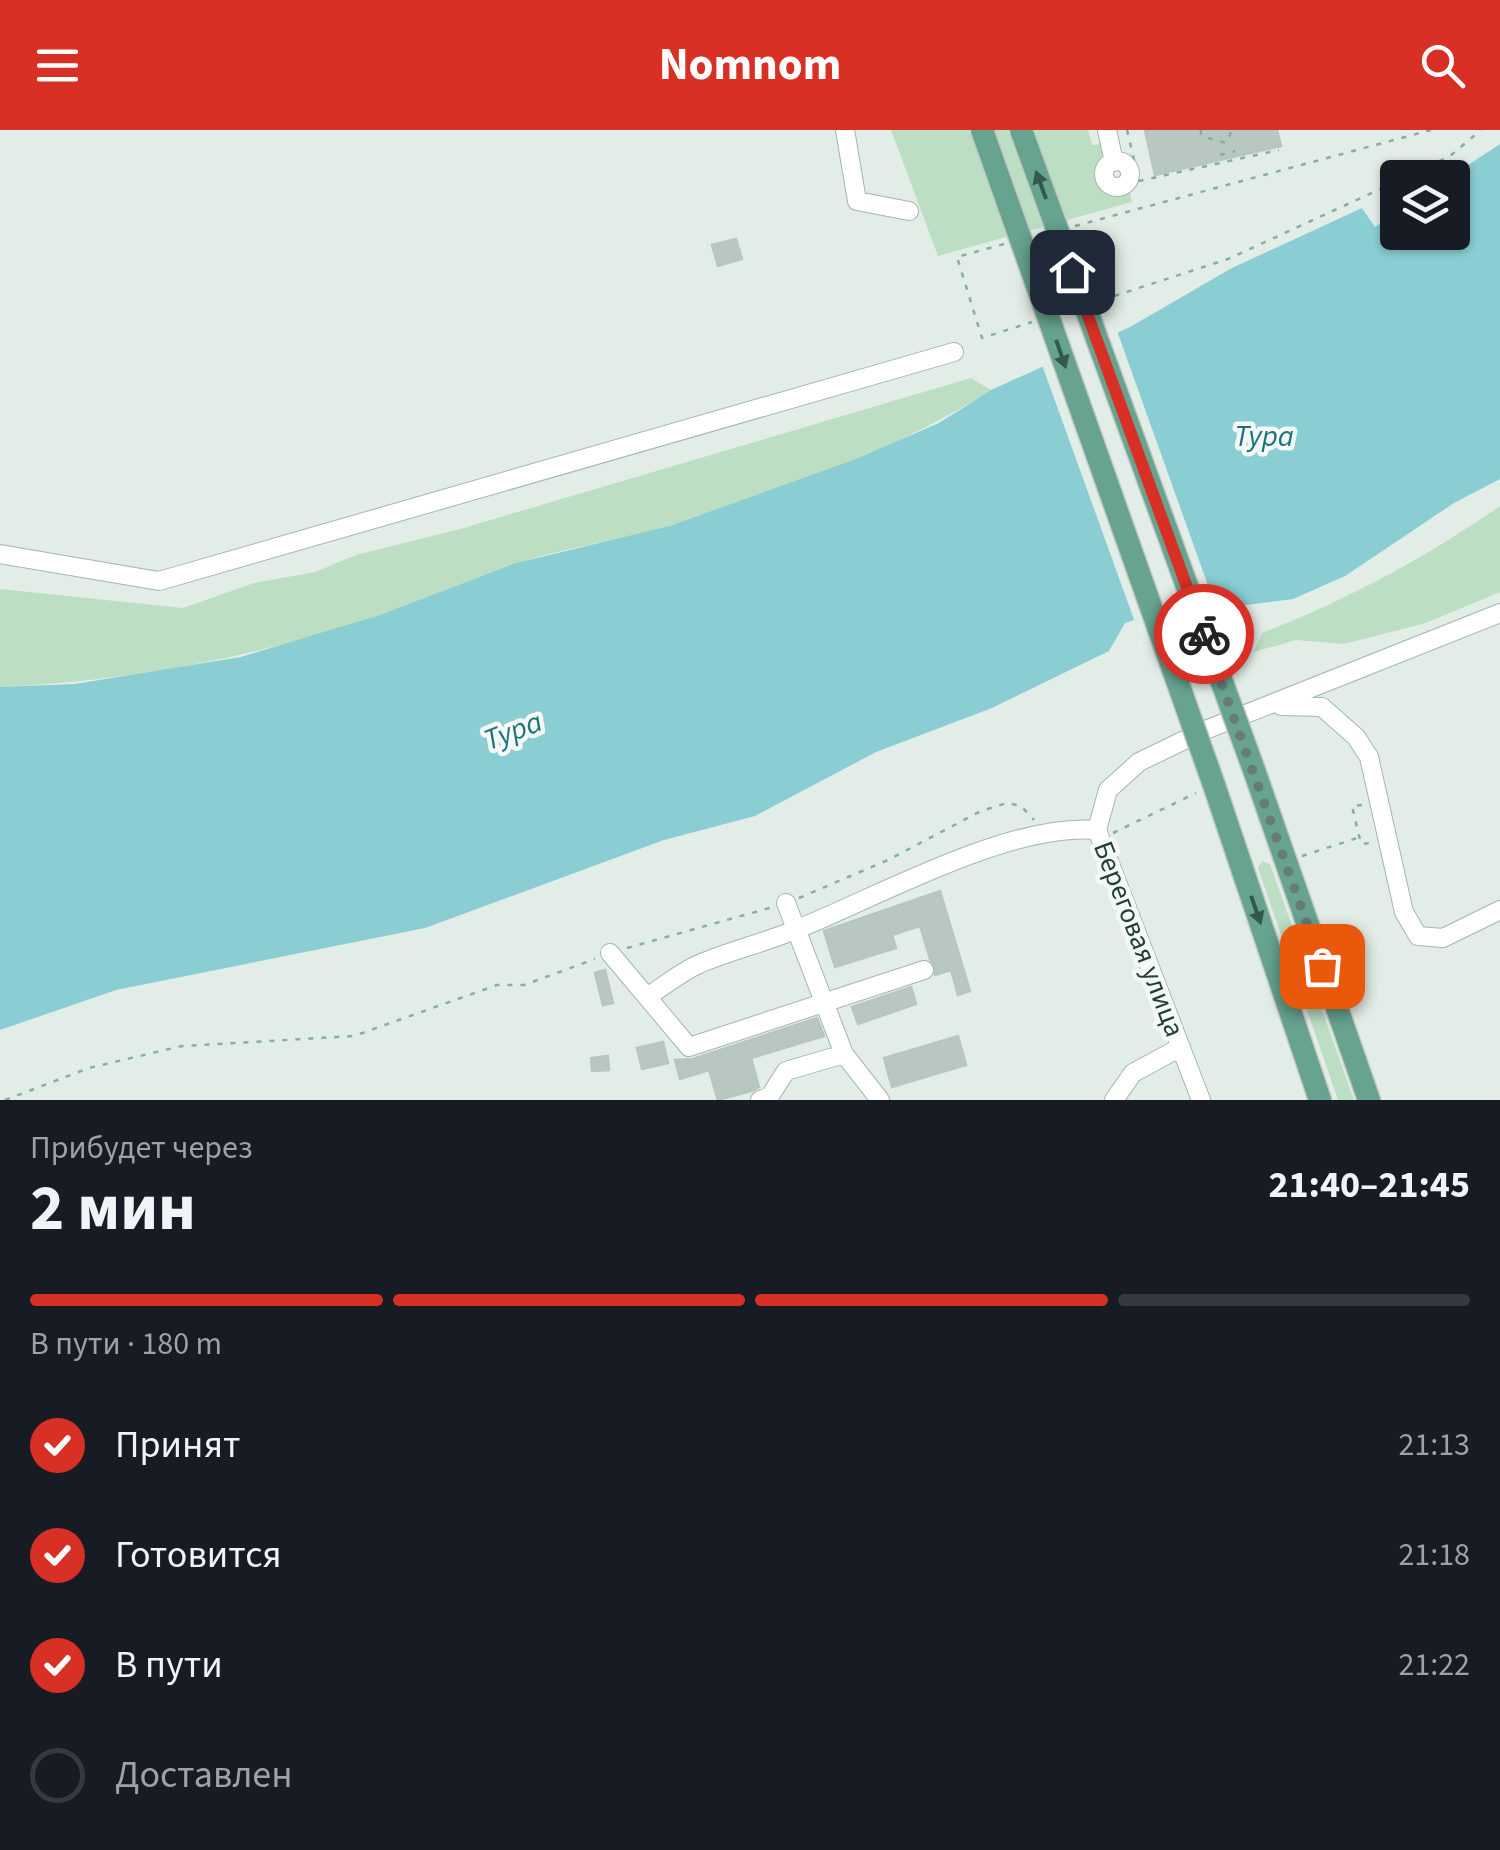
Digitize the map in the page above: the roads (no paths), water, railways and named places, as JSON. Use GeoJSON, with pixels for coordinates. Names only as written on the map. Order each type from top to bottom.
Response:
{"type":"FeatureCollection","features":[{"type":"Feature","properties":{"kind":"main road"},"geometry":{"type":"LineString","coordinates":[[982,130],[1207,788],[1236,822],[1248,823],[1262,810],[1257,781]]}},
{"type":"Feature","properties":{"kind":"main road"},"geometry":{"type":"LineString","coordinates":[[1021,130],[1257,781],[1294,861],[1370,1100]]}},
{"type":"Feature","properties":{"kind":"main road"},"geometry":{"type":"LineString","coordinates":[[1222,809],[1320,1100]]}},
{"type":"Feature","properties":{"kind":"main road"},"geometry":{"type":"LineString","coordinates":[[1244,875],[1249,861],[1266,852],[1294,861]]}},
{"type":"Feature","properties":{"kind":"street"},"geometry":{"type":"LineString","coordinates":[[845,130],[857,201],[909,212]]}},
{"type":"Feature","properties":{"kind":"street"},"geometry":{"type":"LineString","coordinates":[[1106,130],[1114,162]]}},
{"type":"Feature","properties":{"kind":"street"},"geometry":{"type":"LineString","coordinates":[[0,554],[159,581],[954,352]]}},
{"type":"Feature","properties":{"kind":"street","name":"Береговая улица"},"geometry":{"type":"LineString","coordinates":[[1201,1100],[1105,831],[1101,804],[1118,777],[1166,748],[1500,612]]}},
{"type":"Feature","properties":{"kind":"street"},"geometry":{"type":"LineString","coordinates":[[1266,708],[1302,703],[1322,706],[1356,737],[1376,778],[1404,912],[1418,936],[1442,938],[1500,910]]}},
{"type":"Feature","properties":{"kind":"street"},"geometry":{"type":"LineString","coordinates":[[647,996],[695,965],[797,930],[1037,834],[1072,828],[1105,831]]}},
{"type":"Feature","properties":{"kind":"street"},"geometry":{"type":"LineString","coordinates":[[786,903],[844,1054],[880,1100]]}},
{"type":"Feature","properties":{"kind":"street"},"geometry":{"type":"LineString","coordinates":[[610,953],[690,1047],[924,970]]}},
{"type":"Feature","properties":{"kind":"street"},"geometry":{"type":"LineString","coordinates":[[1114,1100],[1133,1073],[1181,1047]]}},
{"type":"Feature","properties":{"kind":"street"},"geometry":{"type":"LineString","coordinates":[[760,1100],[770,1096],[786,1071],[844,1054]]}},
{"type":"Feature","properties":{"kind":"water","name":"Тура"},"geometry":{"type":"Polygon","coordinates":[[[1500,144],[1500,479],[1454,503],[1345,576],[1293,599],[1239,606],[1206,597],[1125,623],[1109,651],[992,708],[876,752],[755,816],[664,840],[425,928],[116,990],[0,1030],[0,687],[75,684],[241,657],[380,615],[516,563],[670,526],[856,459],[939,423],[991,390],[1130,327],[1232,268],[1362,208],[1375,227],[1380,224],[1380,250],[1470,250],[1470,164],[1500,144]]]}}]}
